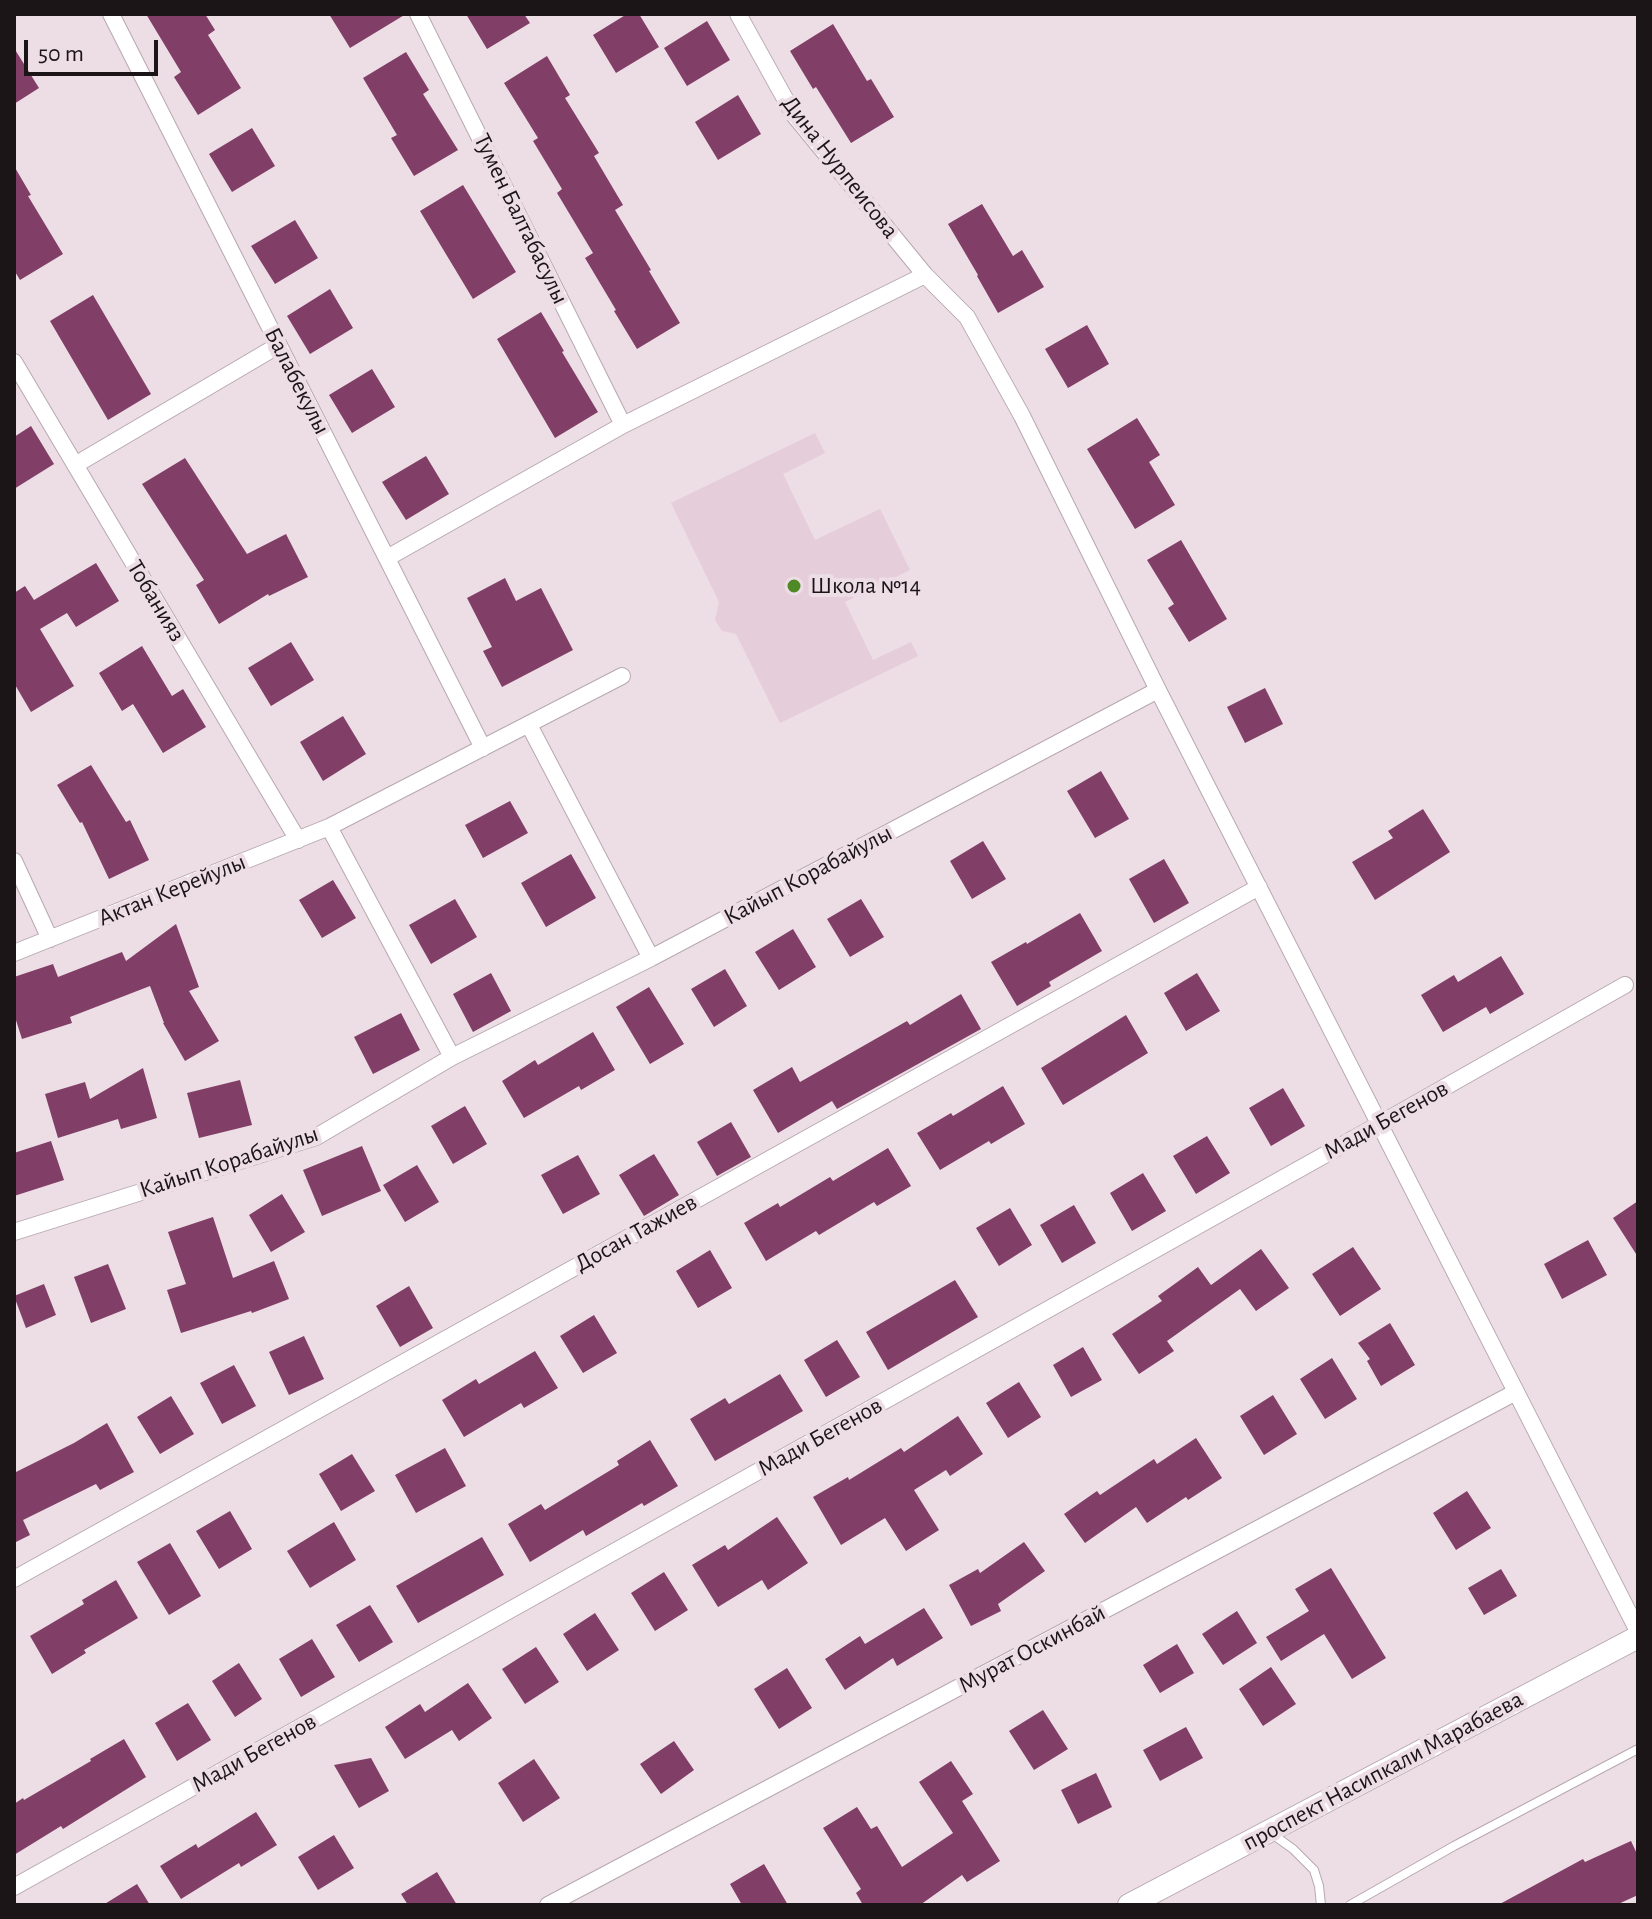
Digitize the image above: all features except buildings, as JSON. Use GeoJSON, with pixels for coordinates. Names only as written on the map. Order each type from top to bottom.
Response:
{"type":"FeatureCollection","features":[{"type":"Feature","properties":{"kind":"main road","name":"проспект Насипкали Марабаева"},"geometry":{"type":"LineString","coordinates":[[1129,1905],[1638,1637]]}},
{"type":"Feature","properties":{"kind":"street","name":"Балабекулы"},"geometry":{"type":"LineString","coordinates":[[111,14],[483,748]]}},
{"type":"Feature","properties":{"kind":"street","name":"Тумен Балтабасулы"},"geometry":{"type":"LineString","coordinates":[[418,14],[623,425]]}},
{"type":"Feature","properties":{"kind":"street","name":"Дина Нурпеисова"},"geometry":{"type":"LineString","coordinates":[[738,14],[794,115],[925,275]]}},
{"type":"Feature","properties":{"kind":"street"},"geometry":{"type":"LineString","coordinates":[[387,558],[623,425],[925,275],[967,317],[1022,416],[1158,690],[1638,1631]]}},
{"type":"Feature","properties":{"kind":"street"},"geometry":{"type":"LineString","coordinates":[[75,465],[279,345]]}},
{"type":"Feature","properties":{"kind":"street","name":"Тобанияз"},"geometry":{"type":"LineString","coordinates":[[14,362],[298,840]]}},
{"type":"Feature","properties":{"kind":"street","name":"Актан Керейулы"},"geometry":{"type":"LineString","coordinates":[[14,953],[329,827],[622,676]]}},
{"type":"Feature","properties":{"kind":"street","name":"Кайып Корабайулы"},"geometry":{"type":"LineString","coordinates":[[14,1232],[316,1137],[452,1057],[651,958],[1158,690]]}},
{"type":"Feature","properties":{"kind":"street"},"geometry":{"type":"LineString","coordinates":[[529,725],[651,958]]}},
{"type":"Feature","properties":{"kind":"street"},"geometry":{"type":"LineString","coordinates":[[329,827],[452,1057]]}},
{"type":"Feature","properties":{"kind":"street"},"geometry":{"type":"LineString","coordinates":[[14,861],[50,939]]}},
{"type":"Feature","properties":{"kind":"street","name":"Досан Тажиев"},"geometry":{"type":"LineString","coordinates":[[14,1579],[1259,887]]}},
{"type":"Feature","properties":{"kind":"street","name":"Мади Бегенов"},"geometry":{"type":"LineString","coordinates":[[14,1887],[1625,985]]}},
{"type":"Feature","properties":{"kind":"street","name":"Мурат Оскинбай"},"geometry":{"type":"LineString","coordinates":[[556,1903],[1516,1392]]}},
{"type":"Feature","properties":{"kind":"lane"},"geometry":{"type":"LineString","coordinates":[[1350,1905],[1638,1749]]}},
{"type":"Feature","properties":{"kind":"lane"},"geometry":{"type":"LineString","coordinates":[[1268,1832],[1293,1849],[1314,1870],[1321,1905]]}},
{"type":"Feature","properties":{"kind":"shaded area","name":"Школа №14"},"geometry":{"type":"Polygon","coordinates":[[[815,433],[825,453],[783,474],[815,540],[880,509],[910,570],[845,602],[873,660],[911,642],[918,656],[780,723],[736,634],[722,631],[715,620],[719,602],[671,503],[815,433]]]}},
{"type":"Feature","properties":{"kind":"place","name":"Школа №14"},"geometry":{"type":"Point","coordinates":[794,586]}}]}
